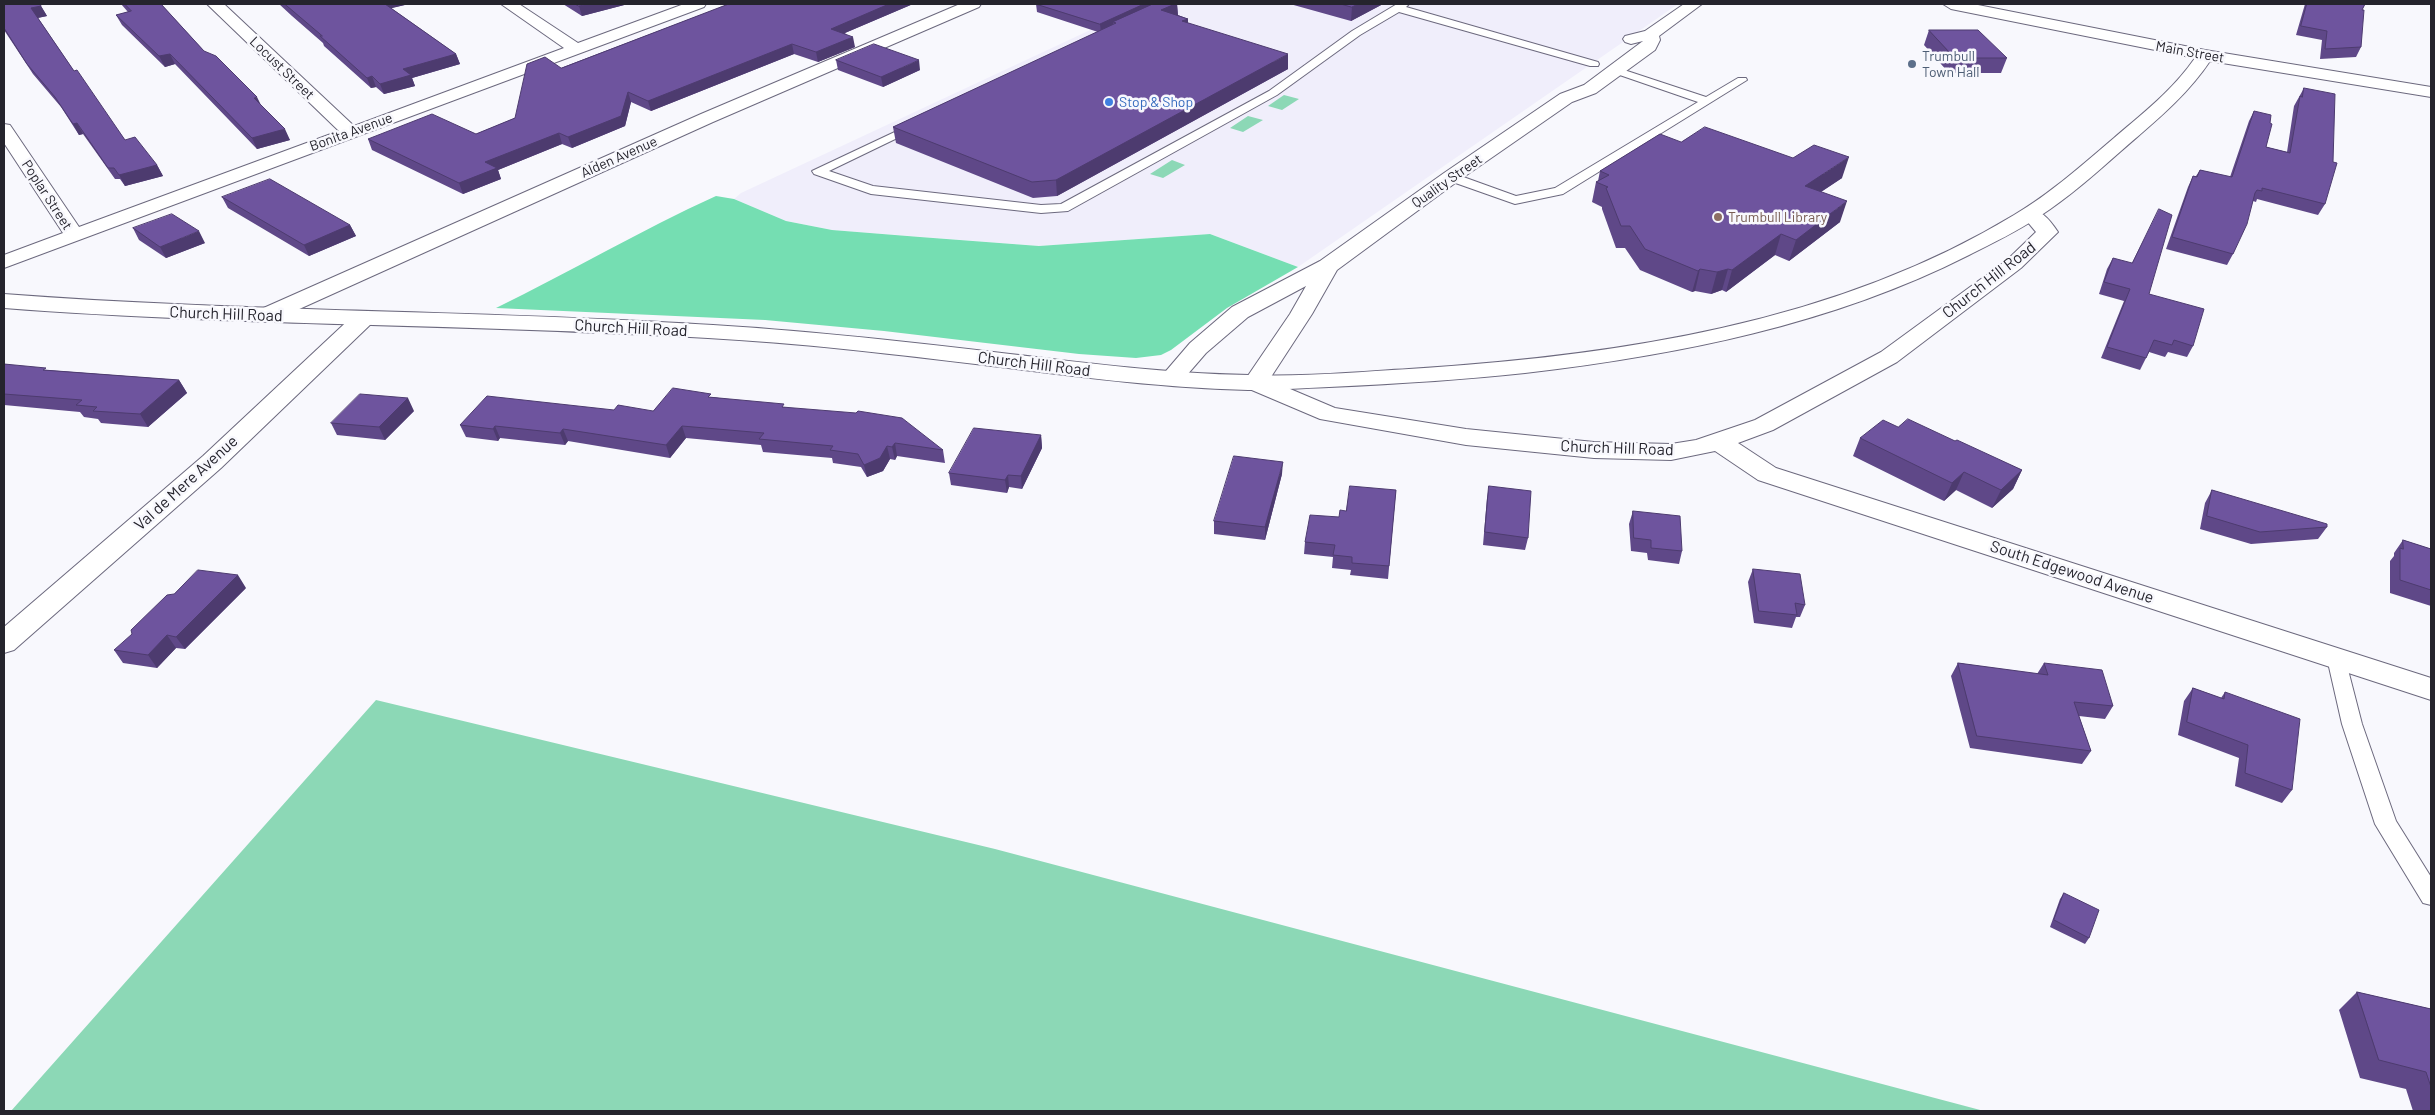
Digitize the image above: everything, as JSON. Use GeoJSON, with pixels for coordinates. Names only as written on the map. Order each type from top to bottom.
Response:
{"type":"FeatureCollection","features":[{"type":"Feature","properties":{"kind":"street","name":"Locust Street"},"geometry":{"type":"LineString","coordinates":[[215,4],[350,132]]}},
{"type":"Feature","properties":{"kind":"street"},"geometry":{"type":"LineString","coordinates":[[509,4],[576,49]]}},
{"type":"Feature","properties":{"kind":"street","name":"Bonita Avenue"},"geometry":{"type":"LineString","coordinates":[[4,262],[698,4]]}},
{"type":"Feature","properties":{"kind":"street","name":"Alden Avenue"},"geometry":{"type":"LineString","coordinates":[[266,315],[707,118],[973,4]]}},
{"type":"Feature","properties":{"kind":"street","name":"Quality Street"},"geometry":{"type":"LineString","coordinates":[[1566,98],[1563,94],[1567,86],[1594,64],[1634,38],[1650,36],[1694,4]]}},
{"type":"Feature","properties":{"kind":"street","name":"Main Street"},"geometry":{"type":"LineString","coordinates":[[1951,4],[2205,55],[2431,92]]}},
{"type":"Feature","properties":{"kind":"street","name":"Quality Street"},"geometry":{"type":"LineString","coordinates":[[1172,378],[1198,348],[1240,312],[1328,266],[1451,177],[1566,98],[1583,93],[1649,46],[1652,40],[1650,36]]}},
{"type":"Feature","properties":{"kind":"street","name":"Church Hill Road"},"geometry":{"type":"LineString","coordinates":[[4,302],[94,309],[591,325],[795,338],[1106,373],[1256,383],[1378,378],[1562,362],[1726,334],[1880,288],[1961,253],[2031,214],[2079,178],[2148,118],[2190,77],[2205,55]]}},
{"type":"Feature","properties":{"kind":"street"},"geometry":{"type":"LineString","coordinates":[[1594,64],[1615,70]]}},
{"type":"Feature","properties":{"kind":"street","name":"Poplar Street"},"geometry":{"type":"LineString","coordinates":[[4,129],[74,235]]}},
{"type":"Feature","properties":{"kind":"street","name":"Church Hill Road"},"geometry":{"type":"LineString","coordinates":[[1256,383],[1328,414],[1466,437],[1594,450],[1639,452],[1671,452],[1719,442],[1764,425],[1889,357],[2014,264],[2048,232],[2031,214]]}},
{"type":"Feature","properties":{"kind":"street","name":"Quality Street"},"geometry":{"type":"LineString","coordinates":[[1256,383],[1301,314],[1328,266]]}},
{"type":"Feature","properties":{"kind":"street","name":"Val de Mere Avenue"},"geometry":{"type":"LineString","coordinates":[[4,643],[212,462],[364,318]]}},
{"type":"Feature","properties":{"kind":"street","name":"South Edgewood Avenue"},"geometry":{"type":"LineString","coordinates":[[1719,442],[1768,474],[2431,689]]}},
{"type":"Feature","properties":{"kind":"lane"},"geometry":{"type":"LineString","coordinates":[[926,120],[818,171],[871,190],[1041,210],[1064,208],[1273,92],[1306,71],[1356,33],[1401,6],[1594,64]]}},
{"type":"Feature","properties":{"kind":"lane"},"geometry":{"type":"LineString","coordinates":[[1615,70],[1706,102]]}},
{"type":"Feature","properties":{"kind":"lane"},"geometry":{"type":"LineString","coordinates":[[1451,177],[1515,200],[1559,191],[1742,80]]}},
{"type":"Feature","properties":{"kind":"lane"},"geometry":{"type":"LineString","coordinates":[[2336,658],[2352,724],[2386,824],[2431,896]]}},
{"type":"Feature","properties":{"kind":"shaded area"},"geometry":{"type":"Polygon","coordinates":[[[1146,4],[1678,4],[1298,267],[1210,234],[1039,246],[832,230],[786,221],[734,199],[741,193],[1146,4]]]}},
{"type":"Feature","properties":{"kind":"green space"},"geometry":{"type":"Polygon","coordinates":[[[1284,95],[1299,99],[1282,110],[1268,106],[1284,95]]]}},
{"type":"Feature","properties":{"kind":"green space"},"geometry":{"type":"Polygon","coordinates":[[[1248,116],[1263,120],[1243,132],[1230,128],[1248,116]]]}},
{"type":"Feature","properties":{"kind":"green space"},"geometry":{"type":"Polygon","coordinates":[[[1172,160],[1185,165],[1163,178],[1150,174],[1172,160]]]}},
{"type":"Feature","properties":{"kind":"green space"},"geometry":{"type":"Polygon","coordinates":[[[716,196],[734,199],[786,221],[832,230],[920,237],[1039,246],[1210,234],[1298,267],[1227,308],[1171,350],[1161,355],[1136,358],[1079,354],[884,331],[765,320],[496,308],[716,196]]]}},
{"type":"Feature","properties":{"kind":"green space"},"geometry":{"type":"Polygon","coordinates":[[[376,700],[995,849],[1984,1111],[11,1111],[376,700]]]}},
{"type":"Feature","properties":{"kind":"building"},"geometry":{"type":"Polygon","coordinates":[[[4,4],[40,4],[41,6],[31,8],[74,71],[77,70],[125,140],[135,137],[157,165],[119,175],[114,168],[108,168],[77,123],[73,124],[55,97],[27,64],[4,28],[4,4]]]}},
{"type":"Feature","properties":{"kind":"building"},"geometry":{"type":"Polygon","coordinates":[[[125,4],[161,4],[204,51],[216,56],[257,97],[254,98],[285,129],[252,138],[170,54],[159,56],[116,15],[131,11],[125,4]]]}},
{"type":"Feature","properties":{"kind":"building"},"geometry":{"type":"Polygon","coordinates":[[[285,4],[385,4],[456,54],[403,69],[411,75],[380,84],[372,76],[367,78],[285,4]]]}},
{"type":"Feature","properties":{"kind":"building"},"geometry":{"type":"Polygon","coordinates":[[[729,4],[889,4],[831,29],[853,37],[816,52],[792,44],[648,101],[628,92],[621,116],[568,137],[559,133],[485,162],[497,168],[459,183],[368,139],[432,114],[476,134],[515,118],[527,64],[545,57],[561,68],[729,4]]]}},
{"type":"Feature","properties":{"kind":"building"},"geometry":{"type":"Polygon","coordinates":[[[1036,4],[1144,4],[1100,24],[1036,4]]]}},
{"type":"Feature","properties":{"kind":"building"},"geometry":{"type":"Polygon","coordinates":[[[1153,4],[1175,4],[1161,10],[1188,19],[1182,21],[1288,54],[1056,180],[1032,182],[893,127],[1116,23],[1113,22],[1153,4]]]}},
{"type":"Feature","properties":{"kind":"building"},"geometry":{"type":"Polygon","coordinates":[[[1341,4],[1358,4],[1352,7],[1341,4]]]}},
{"type":"Feature","properties":{"kind":"building"},"geometry":{"type":"Polygon","coordinates":[[[2307,4],[2365,4],[2362,10],[2364,10],[2361,47],[2325,49],[2327,31],[2301,26],[2307,4]]]}},
{"type":"Feature","properties":{"kind":"building"},"geometry":{"type":"Polygon","coordinates":[[[1929,30],[1978,30],[2007,58],[1955,58],[1929,30]]]}},
{"type":"Feature","properties":{"kind":"building"},"geometry":{"type":"Polygon","coordinates":[[[874,44],[919,60],[881,77],[836,60],[874,44]]]}},
{"type":"Feature","properties":{"kind":"building"},"geometry":{"type":"Polygon","coordinates":[[[2304,88],[2335,94],[2333,162],[2337,163],[2325,204],[2262,188],[2262,191],[2257,190],[2247,224],[2233,254],[2172,237],[2193,176],[2197,177],[2200,170],[2232,177],[2254,111],[2271,115],[2270,123],[2272,124],[2266,147],[2290,153],[2300,96],[2302,97],[2304,88]]]}},
{"type":"Feature","properties":{"kind":"building","name":"Trumbull Library"},"geometry":{"type":"Polygon","coordinates":[[[1705,127],[1793,158],[1814,145],[1849,157],[1805,186],[1847,201],[1796,240],[1781,234],[1732,270],[1728,269],[1717,272],[1700,269],[1698,271],[1645,249],[1630,226],[1621,226],[1606,188],[1608,187],[1596,182],[1609,175],[1600,171],[1660,134],[1681,142],[1705,127]]]}},
{"type":"Feature","properties":{"kind":"building"},"geometry":{"type":"Polygon","coordinates":[[[270,179],[350,225],[304,245],[222,197],[270,179]]]}},
{"type":"Feature","properties":{"kind":"building"},"geometry":{"type":"Polygon","coordinates":[[[2159,209],[2172,215],[2149,294],[2204,309],[2193,346],[2174,340],[2172,345],[2154,340],[2146,358],[2107,347],[2130,289],[2104,282],[2113,258],[2132,263],[2159,209]]]}},
{"type":"Feature","properties":{"kind":"building"},"geometry":{"type":"Polygon","coordinates":[[[172,214],[199,231],[160,247],[133,228],[172,214]]]}},
{"type":"Feature","properties":{"kind":"building"},"geometry":{"type":"Polygon","coordinates":[[[4,364],[46,368],[43,370],[179,380],[140,414],[93,411],[97,407],[76,405],[82,400],[4,394],[4,364]]]}},
{"type":"Feature","properties":{"kind":"building"},"geometry":{"type":"Polygon","coordinates":[[[673,388],[711,394],[708,397],[784,404],[782,407],[856,413],[858,411],[902,418],[943,450],[895,443],[892,447],[887,446],[880,458],[864,465],[858,454],[830,450],[833,446],[759,439],[764,433],[682,426],[666,445],[563,429],[560,433],[495,426],[493,429],[460,425],[487,396],[614,410],[618,405],[653,411],[673,388]]]}},
{"type":"Feature","properties":{"kind":"building"},"geometry":{"type":"Polygon","coordinates":[[[360,394],[408,398],[379,427],[331,423],[360,394]]]}},
{"type":"Feature","properties":{"kind":"building"},"geometry":{"type":"Polygon","coordinates":[[[1908,419],[2022,470],[2001,490],[1964,472],[1952,483],[1860,438],[1883,420],[1898,427],[1908,419]]]}},
{"type":"Feature","properties":{"kind":"building"},"geometry":{"type":"Polygon","coordinates":[[[974,428],[1041,435],[1021,476],[1008,475],[1005,480],[949,473],[974,428]]]}},
{"type":"Feature","properties":{"kind":"building"},"geometry":{"type":"Polygon","coordinates":[[[1234,456],[1283,462],[1265,527],[1214,521],[1234,456]]]}},
{"type":"Feature","properties":{"kind":"building"},"geometry":{"type":"Polygon","coordinates":[[[1350,486],[1396,490],[1389,566],[1352,563],[1352,557],[1333,555],[1335,545],[1305,542],[1310,515],[1339,517],[1340,510],[1346,511],[1350,486]]]}},
{"type":"Feature","properties":{"kind":"building"},"geometry":{"type":"Polygon","coordinates":[[[1489,486],[1531,491],[1528,538],[1485,532],[1489,486]]]}},
{"type":"Feature","properties":{"kind":"building"},"geometry":{"type":"Polygon","coordinates":[[[2212,490],[2327,524],[2327,527],[2260,532],[2207,516],[2212,490]]]}},
{"type":"Feature","properties":{"kind":"building"},"geometry":{"type":"Polygon","coordinates":[[[1633,511],[1680,516],[1682,551],[1651,548],[1651,540],[1634,538],[1633,511]]]}},
{"type":"Feature","properties":{"kind":"building"},"geometry":{"type":"Polygon","coordinates":[[[2403,540],[2431,549],[2431,590],[2400,580],[2400,548],[2403,549],[2403,540]]]}},
{"type":"Feature","properties":{"kind":"building"},"geometry":{"type":"Polygon","coordinates":[[[1753,569],[1800,574],[1805,605],[1795,603],[1797,615],[1759,611],[1753,569]]]}},
{"type":"Feature","properties":{"kind":"building"},"geometry":{"type":"Polygon","coordinates":[[[198,570],[238,575],[176,637],[167,635],[148,655],[114,650],[132,634],[131,630],[167,595],[174,594],[198,570]]]}},
{"type":"Feature","properties":{"kind":"building"},"geometry":{"type":"Polygon","coordinates":[[[1958,663],[2048,675],[2044,663],[2102,670],[2113,706],[2074,702],[2091,751],[1977,736],[1958,663]]]}},
{"type":"Feature","properties":{"kind":"building"},"geometry":{"type":"Polygon","coordinates":[[[2193,688],[2224,699],[2225,692],[2300,719],[2292,790],[2245,773],[2248,745],[2187,722],[2193,688]]]}},
{"type":"Feature","properties":{"kind":"building"},"geometry":{"type":"Polygon","coordinates":[[[2064,893],[2099,910],[2089,938],[2054,920],[2064,893]]]}},
{"type":"Feature","properties":{"kind":"building"},"geometry":{"type":"Polygon","coordinates":[[[2357,992],[2431,1009],[2431,1087],[2426,1072],[2379,1060],[2357,992]]]}},
{"type":"Feature","properties":{"kind":"place","name":"Trumbull Town Hall"},"geometry":{"type":"Point","coordinates":[1912,64]}},
{"type":"Feature","properties":{"kind":"place","name":"Stop & Shop"},"geometry":{"type":"Point","coordinates":[1109,102]}},
{"type":"Feature","properties":{"kind":"place","name":"Trumbull Library"},"geometry":{"type":"Point","coordinates":[1718,217]}}]}
